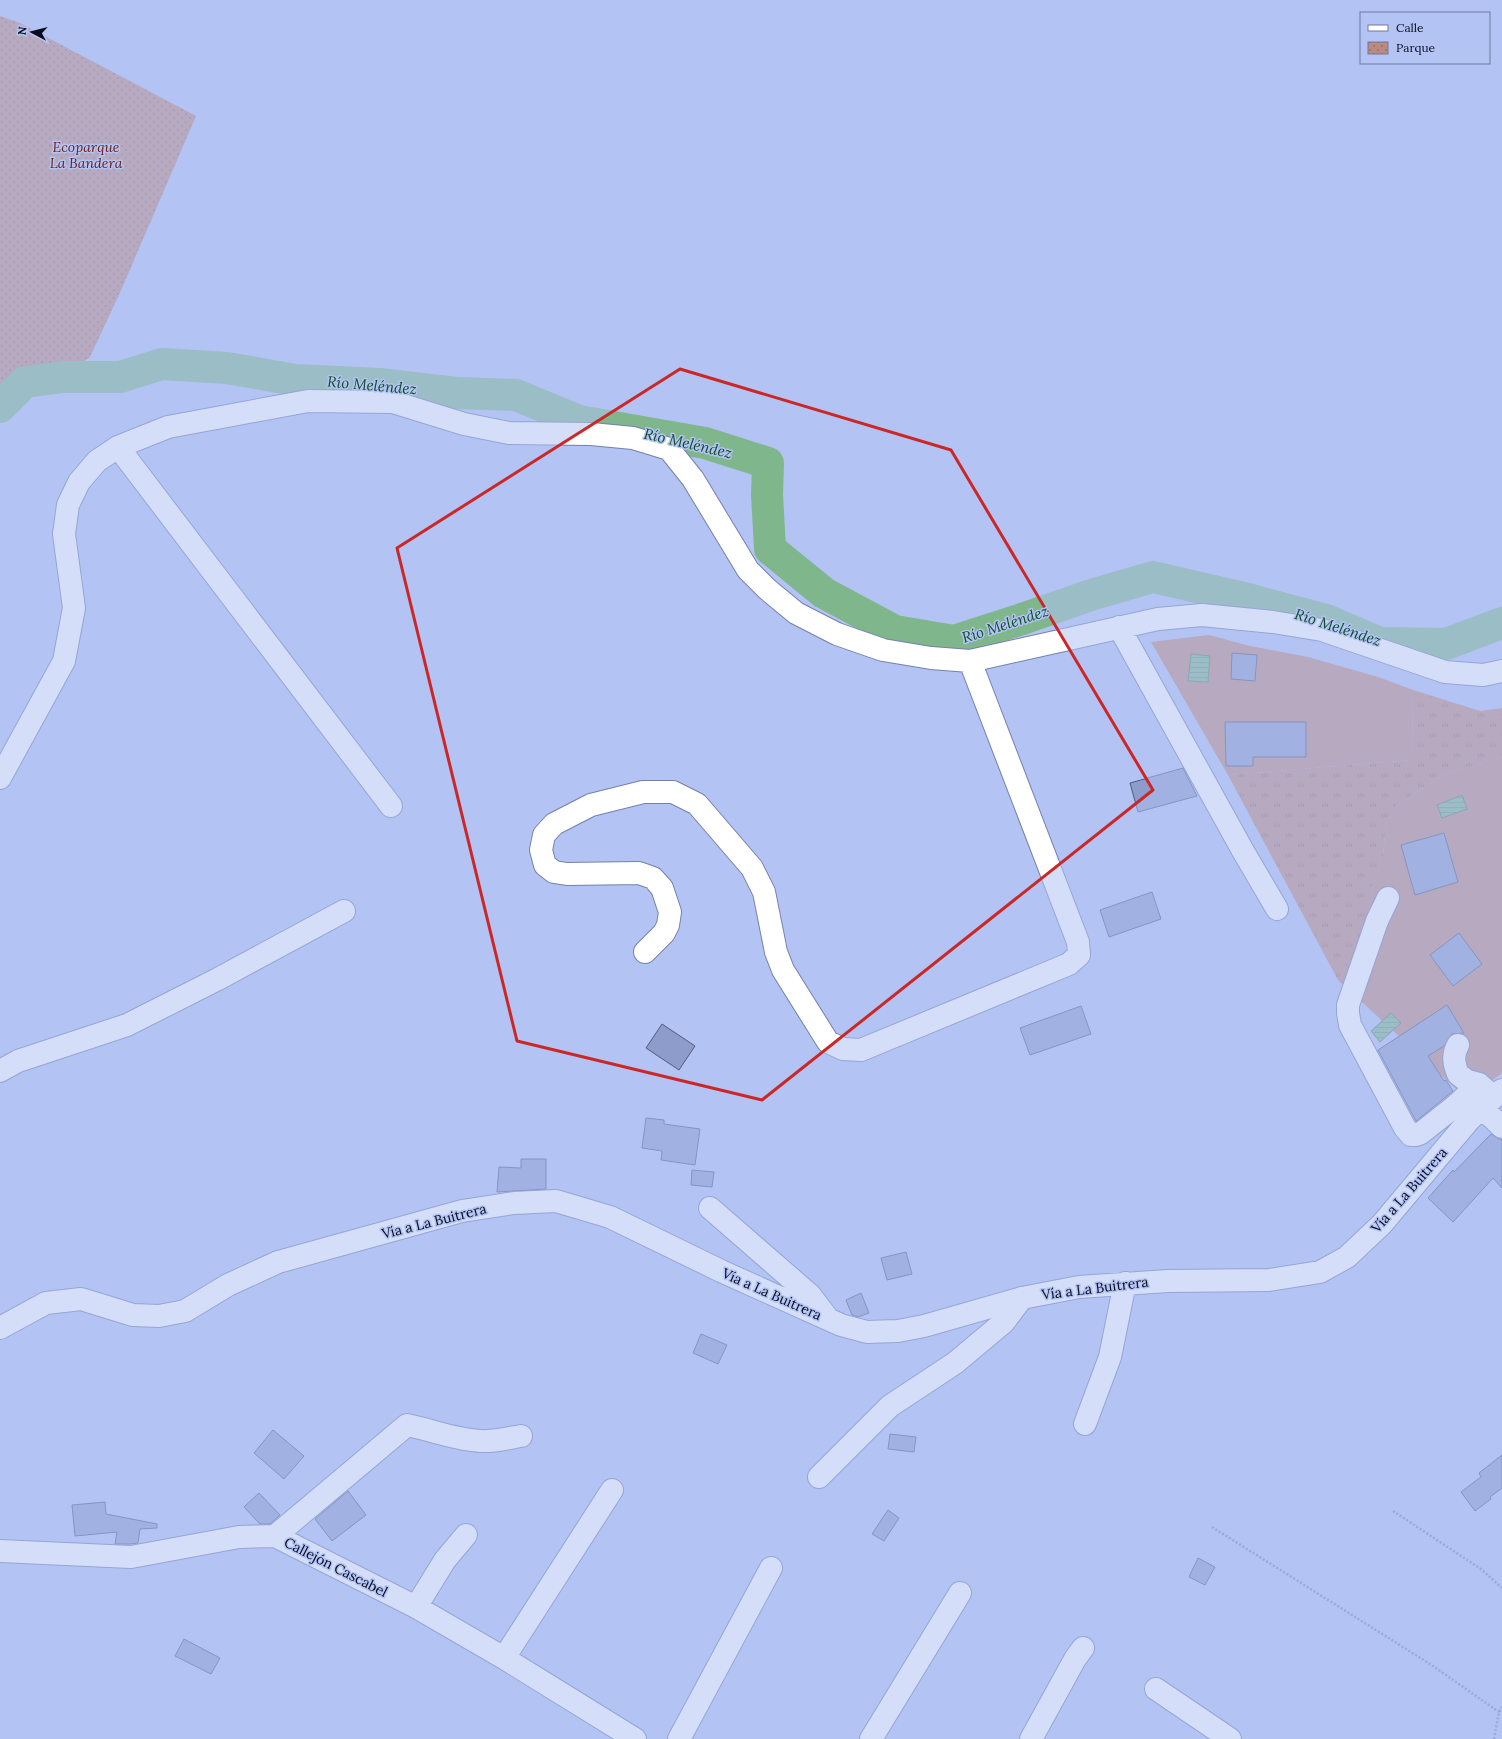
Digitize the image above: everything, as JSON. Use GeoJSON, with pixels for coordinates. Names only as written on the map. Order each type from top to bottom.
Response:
{"type":"FeatureCollection","features":[{"type":"Feature","properties":{"kind":"street"},"geometry":{"type":"LineString","coordinates":[[0,778],[64,661],[74,608],[64,534],[68,505],[79,482],[97,461],[118,447],[168,427],[308,401],[393,402],[464,424],[509,433],[591,434],[633,438],[669,449],[693,479],[748,570],[796,613],[837,634],[883,650],[931,658],[970,662],[1158,619],[1202,615],[1273,622],[1322,630],[1445,672],[1483,675],[1502,671]]}},
{"type":"Feature","properties":{"kind":"street"},"geometry":{"type":"LineString","coordinates":[[118,447],[391,806]]}},
{"type":"Feature","properties":{"kind":"street"},"geometry":{"type":"LineString","coordinates":[[1119,627],[1243,851],[1277,909]]}},
{"type":"Feature","properties":{"kind":"street"},"geometry":{"type":"LineString","coordinates":[[645,952],[664,933],[668,925],[670,912],[662,888],[653,878],[639,873],[567,874],[554,872],[545,865],[541,850],[544,835],[554,824],[591,805],[643,792],[673,792],[697,804],[752,868],[764,892],[776,952],[783,970],[828,1042],[843,1049],[861,1050],[1069,964],[1079,955],[1078,942],[970,662]]}},
{"type":"Feature","properties":{"kind":"street"},"geometry":{"type":"LineString","coordinates":[[1388,898],[1377,921],[1348,1005],[1350,1025],[1405,1128],[1411,1135],[1421,1133],[1455,1106],[1489,1095]]}},
{"type":"Feature","properties":{"kind":"street"},"geometry":{"type":"LineString","coordinates":[[0,1071],[18,1061],[126,1025],[218,979],[344,911]]}},
{"type":"Feature","properties":{"kind":"street"},"geometry":{"type":"LineString","coordinates":[[1458,1045],[1454,1051],[1454,1060],[1458,1074],[1489,1095],[1502,1127]]}},
{"type":"Feature","properties":{"kind":"street","name":"Vía a La Buitrera"},"geometry":{"type":"LineString","coordinates":[[0,1328],[46,1302],[81,1299],[133,1315],[159,1316],[185,1311],[228,1285],[278,1262],[462,1211],[514,1203],[556,1201],[610,1217],[720,1271],[841,1325],[867,1332],[898,1331],[924,1326],[1022,1298],[1079,1287],[1168,1281],[1269,1280],[1320,1272],[1347,1257],[1382,1224],[1489,1095]]}},
{"type":"Feature","properties":{"kind":"street"},"geometry":{"type":"LineString","coordinates":[[710,1208],[810,1295],[828,1318]]}},
{"type":"Feature","properties":{"kind":"street"},"geometry":{"type":"LineString","coordinates":[[1085,1424],[1110,1357],[1125,1283]]}},
{"type":"Feature","properties":{"kind":"street"},"geometry":{"type":"LineString","coordinates":[[819,1477],[890,1406],[955,1364],[1004,1322],[1022,1298]]}},
{"type":"Feature","properties":{"kind":"street"},"geometry":{"type":"LineString","coordinates":[[275,1536],[407,1425],[463,1440],[483,1441],[522,1436]]}},
{"type":"Feature","properties":{"kind":"street"},"geometry":{"type":"LineString","coordinates":[[504,1658],[612,1490]]}},
{"type":"Feature","properties":{"kind":"street"},"geometry":{"type":"LineString","coordinates":[[416,1607],[445,1560],[466,1535]]}},
{"type":"Feature","properties":{"kind":"street","name":"Callejón Cascabel"},"geometry":{"type":"LineString","coordinates":[[0,1551],[131,1557],[239,1536],[275,1536],[416,1607],[504,1658],[635,1739]]}},
{"type":"Feature","properties":{"kind":"street"},"geometry":{"type":"LineString","coordinates":[[679,1739],[771,1568]]}},
{"type":"Feature","properties":{"kind":"street"},"geometry":{"type":"LineString","coordinates":[[871,1739],[960,1593]]}},
{"type":"Feature","properties":{"kind":"street"},"geometry":{"type":"LineString","coordinates":[[1031,1739],[1075,1659],[1083,1648]]}},
{"type":"Feature","properties":{"kind":"street"},"geometry":{"type":"LineString","coordinates":[[1156,1689],[1230,1739]]}},
{"type":"Feature","properties":{"kind":"path"},"geometry":{"type":"LineString","coordinates":[[1393,1511],[1481,1569],[1502,1588]]}},
{"type":"Feature","properties":{"kind":"path"},"geometry":{"type":"LineString","coordinates":[[1212,1527],[1430,1664],[1499,1712]]}},
{"type":"Feature","properties":{"kind":"path"},"geometry":{"type":"LineString","coordinates":[[1494,1739],[1499,1712],[1502,1707]]}},
{"type":"Feature","properties":{"kind":"highlighted area"},"geometry":{"type":"Polygon","coordinates":[[[680,369],[951,450],[1153,790],[762,1100],[517,1041],[397,548],[680,369]]]}},
{"type":"Feature","properties":{"kind":"green space","name":"Ecoparque La Bandera"},"geometry":{"type":"Polygon","coordinates":[[[0,16],[20,23],[196,116],[122,288],[90,357],[63,377],[25,382],[0,407],[0,16]]]}},
{"type":"Feature","properties":{"kind":"green space"},"geometry":{"type":"Polygon","coordinates":[[[1209,635],[1250,646],[1308,657],[1378,677],[1413,690],[1412,760],[1228,775],[1151,642],[1209,635]]]}},
{"type":"Feature","properties":{"kind":"green space"},"geometry":{"type":"Polygon","coordinates":[[[1413,690],[1480,711],[1502,708],[1502,757],[1443,775],[1397,805],[1386,824],[1383,856],[1372,888],[1365,938],[1338,980],[1228,775],[1412,760],[1413,690]]]}},
{"type":"Feature","properties":{"kind":"green space"},"geometry":{"type":"Polygon","coordinates":[[[1502,757],[1502,1073],[1467,1099],[1338,980],[1365,938],[1372,888],[1383,856],[1386,824],[1397,805],[1443,775],[1502,757]]]}},
{"type":"Feature","properties":{"kind":"shaded area"},"geometry":{"type":"Polygon","coordinates":[[[1191,654],[1210,656],[1208,682],[1188,681],[1191,654]]]}},
{"type":"Feature","properties":{"kind":"shaded area"},"geometry":{"type":"Polygon","coordinates":[[[1462,795],[1467,809],[1442,818],[1437,805],[1462,795]]]}},
{"type":"Feature","properties":{"kind":"shaded area"},"geometry":{"type":"Polygon","coordinates":[[[1391,1013],[1401,1023],[1380,1042],[1371,1031],[1391,1013]]]}},
{"type":"Feature","properties":{"kind":"building"},"geometry":{"type":"Polygon","coordinates":[[[1232,653],[1257,655],[1255,681],[1231,679],[1232,653]]]}},
{"type":"Feature","properties":{"kind":"building"},"geometry":{"type":"Polygon","coordinates":[[[1225,722],[1306,722],[1306,757],[1253,757],[1253,766],[1226,766],[1225,722]]]}},
{"type":"Feature","properties":{"kind":"building"},"geometry":{"type":"Polygon","coordinates":[[[1183,768],[1197,796],[1138,812],[1130,783],[1183,768]]]}},
{"type":"Feature","properties":{"kind":"building"},"geometry":{"type":"Polygon","coordinates":[[[1444,833],[1458,882],[1415,895],[1401,845],[1444,833]]]}},
{"type":"Feature","properties":{"kind":"building"},"geometry":{"type":"Polygon","coordinates":[[[1152,892],[1161,919],[1109,937],[1100,910],[1152,892]]]}},
{"type":"Feature","properties":{"kind":"building"},"geometry":{"type":"Polygon","coordinates":[[[1459,933],[1482,964],[1453,986],[1430,955],[1459,933]]]}},
{"type":"Feature","properties":{"kind":"building"},"geometry":{"type":"Polygon","coordinates":[[[1447,1005],[1464,1033],[1452,1034],[1444,1046],[1428,1056],[1444,1081],[1446,1080],[1453,1091],[1416,1121],[1378,1050],[1447,1005]]]}},
{"type":"Feature","properties":{"kind":"building"},"geometry":{"type":"Polygon","coordinates":[[[1081,1006],[1091,1034],[1030,1055],[1020,1028],[1081,1006]]]}},
{"type":"Feature","properties":{"kind":"building"},"geometry":{"type":"Polygon","coordinates":[[[662,1024],[695,1046],[679,1070],[646,1048],[662,1024]]]}},
{"type":"Feature","properties":{"kind":"building"},"geometry":{"type":"Polygon","coordinates":[[[646,1118],[664,1120],[664,1124],[700,1129],[695,1165],[661,1160],[662,1151],[642,1148],[646,1118]]]}},
{"type":"Feature","properties":{"kind":"building"},"geometry":{"type":"Polygon","coordinates":[[[1491,1134],[1499,1139],[1502,1139],[1502,1188],[1493,1178],[1453,1222],[1428,1198],[1453,1170],[1454,1172],[1491,1134]]]}},
{"type":"Feature","properties":{"kind":"building"},"geometry":{"type":"Polygon","coordinates":[[[521,1159],[546,1159],[546,1189],[497,1192],[499,1167],[521,1168],[521,1159]]]}},
{"type":"Feature","properties":{"kind":"building"},"geometry":{"type":"Polygon","coordinates":[[[692,1170],[714,1172],[712,1187],[691,1185],[692,1170]]]}},
{"type":"Feature","properties":{"kind":"building"},"geometry":{"type":"Polygon","coordinates":[[[906,1252],[912,1274],[887,1280],[881,1258],[906,1252]]]}},
{"type":"Feature","properties":{"kind":"building"},"geometry":{"type":"Polygon","coordinates":[[[861,1293],[869,1313],[858,1317],[852,1315],[846,1300],[861,1293]]]}},
{"type":"Feature","properties":{"kind":"building"},"geometry":{"type":"Polygon","coordinates":[[[701,1334],[727,1345],[718,1364],[693,1353],[701,1334]]]}},
{"type":"Feature","properties":{"kind":"building"},"geometry":{"type":"Polygon","coordinates":[[[273,1430],[304,1456],[284,1479],[254,1453],[273,1430]]]}},
{"type":"Feature","properties":{"kind":"building"},"geometry":{"type":"Polygon","coordinates":[[[890,1434],[916,1437],[914,1452],[888,1449],[890,1434]]]}},
{"type":"Feature","properties":{"kind":"building"},"geometry":{"type":"Polygon","coordinates":[[[1502,1455],[1502,1488],[1490,1497],[1491,1499],[1475,1511],[1461,1492],[1481,1477],[1479,1473],[1502,1455]]]}},
{"type":"Feature","properties":{"kind":"building"},"geometry":{"type":"Polygon","coordinates":[[[348,1491],[366,1515],[332,1541],[315,1519],[348,1491]]]}},
{"type":"Feature","properties":{"kind":"building"},"geometry":{"type":"Polygon","coordinates":[[[259,1493],[280,1515],[270,1524],[260,1524],[244,1507],[259,1493]]]}},
{"type":"Feature","properties":{"kind":"building"},"geometry":{"type":"Polygon","coordinates":[[[105,1502],[106,1514],[157,1524],[157,1528],[140,1529],[138,1543],[130,1544],[115,1544],[117,1532],[75,1536],[72,1505],[105,1502]]]}},
{"type":"Feature","properties":{"kind":"building"},"geometry":{"type":"Polygon","coordinates":[[[888,1510],[899,1518],[884,1541],[872,1534],[888,1510]]]}},
{"type":"Feature","properties":{"kind":"building"},"geometry":{"type":"Polygon","coordinates":[[[1198,1558],[1215,1567],[1205,1585],[1189,1577],[1198,1558]]]}},
{"type":"Feature","properties":{"kind":"building"},"geometry":{"type":"Polygon","coordinates":[[[184,1639],[220,1658],[211,1674],[175,1656],[184,1639]]]}},
{"type":"Feature","properties":{"kind":"waterway","name":"Río Meléndez"},"geometry":{"type":"LineString","coordinates":[[0,407],[25,382],[63,377],[120,377],[162,364],[227,368],[295,380],[379,384],[456,393],[516,395],[579,421],[705,443],[768,463],[767,495],[770,549],[824,593],[895,631],[954,641],[1091,595],[1153,577],[1244,598],[1326,620],[1380,643],[1446,644],[1502,623]]}}]}
